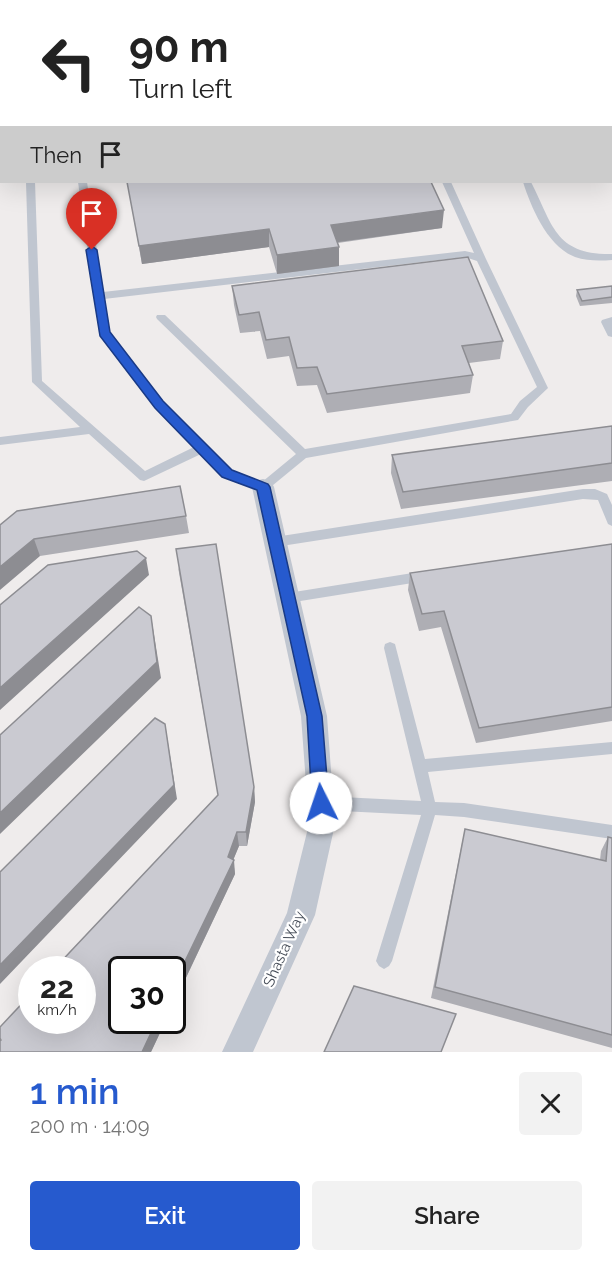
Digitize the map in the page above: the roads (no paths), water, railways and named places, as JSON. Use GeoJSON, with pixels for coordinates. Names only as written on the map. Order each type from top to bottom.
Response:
{"type":"FeatureCollection","features":[{"type":"Feature","properties":{"kind":"street","name":"Shasta Way"},"geometry":{"type":"LineString","coordinates":[[237,1052],[301,915],[322,824],[314,716],[263,487]]}},
{"type":"Feature","properties":{"kind":"lane"},"geometry":{"type":"LineString","coordinates":[[30,183],[37,382],[144,477],[202,448]]}},
{"type":"Feature","properties":{"kind":"lane"},"geometry":{"type":"LineString","coordinates":[[82,183],[104,333],[159,405],[227,473],[263,487],[303,454],[514,417],[524,404],[543,388],[447,183]]}},
{"type":"Feature","properties":{"kind":"lane"},"geometry":{"type":"LineString","coordinates":[[527,183],[555,239],[574,254],[597,259],[612,257]]}},
{"type":"Feature","properties":{"kind":"lane"},"geometry":{"type":"LineString","coordinates":[[98,296],[465,254],[481,259]]}},
{"type":"Feature","properties":{"kind":"lane"},"geometry":{"type":"LineString","coordinates":[[161,317],[303,454]]}},
{"type":"Feature","properties":{"kind":"lane"},"geometry":{"type":"LineString","coordinates":[[612,321],[606,322],[612,333]]}},
{"type":"Feature","properties":{"kind":"lane"},"geometry":{"type":"LineString","coordinates":[[0,441],[90,430]]}},
{"type":"Feature","properties":{"kind":"lane"},"geometry":{"type":"LineString","coordinates":[[275,542],[583,494],[603,497],[612,521]]}},
{"type":"Feature","properties":{"kind":"lane"},"geometry":{"type":"LineString","coordinates":[[288,598],[441,573]]}},
{"type":"Feature","properties":{"kind":"lane"},"geometry":{"type":"LineString","coordinates":[[384,961],[430,809],[390,648]]}},
{"type":"Feature","properties":{"kind":"lane"},"geometry":{"type":"LineString","coordinates":[[420,766],[612,748]]}},
{"type":"Feature","properties":{"kind":"lane"},"geometry":{"type":"LineString","coordinates":[[321,803],[464,810],[612,832]]}}]}
